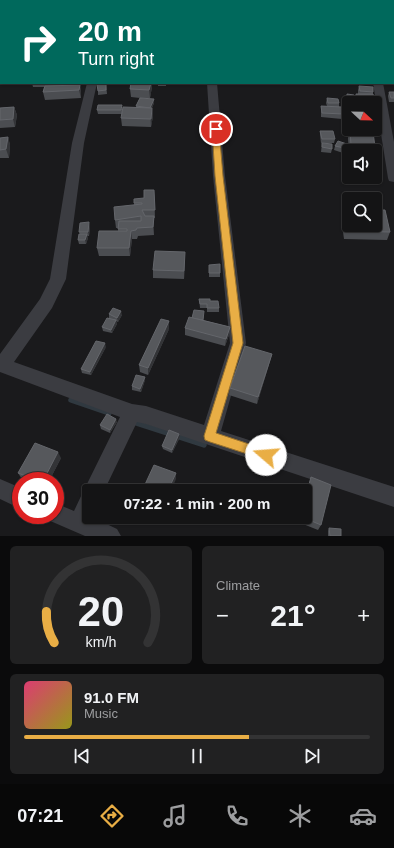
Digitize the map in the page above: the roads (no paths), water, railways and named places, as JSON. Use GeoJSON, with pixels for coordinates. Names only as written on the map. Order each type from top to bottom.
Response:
{"type":"FeatureCollection","features":[{"type":"Feature","properties":{"kind":"street"},"geometry":{"type":"LineString","coordinates":[[92,84],[78,142],[58,279],[46,303],[1,365],[132,413],[210,436],[394,496]]}},
{"type":"Feature","properties":{"kind":"street"},"geometry":{"type":"LineString","coordinates":[[210,436],[238,343],[219,176],[212,84]]}},
{"type":"Feature","properties":{"kind":"street"},"geometry":{"type":"LineString","coordinates":[[378,84],[394,178]]}},
{"type":"Feature","properties":{"kind":"street"},"geometry":{"type":"LineString","coordinates":[[97,484],[132,413]]}},
{"type":"Feature","properties":{"kind":"street"},"geometry":{"type":"LineString","coordinates":[[0,490],[12,495]]}},
{"type":"Feature","properties":{"kind":"street"},"geometry":{"type":"LineString","coordinates":[[64,517],[110,536]]}},
{"type":"Feature","properties":{"kind":"street"},"geometry":{"type":"LineString","coordinates":[[79,524],[82,517]]}},
{"type":"Feature","properties":{"kind":"waterway"},"geometry":{"type":"LineString","coordinates":[[71,400],[109,413]]}},
{"type":"Feature","properties":{"kind":"waterway"},"geometry":{"type":"LineString","coordinates":[[133,422],[204,445]]}}]}
